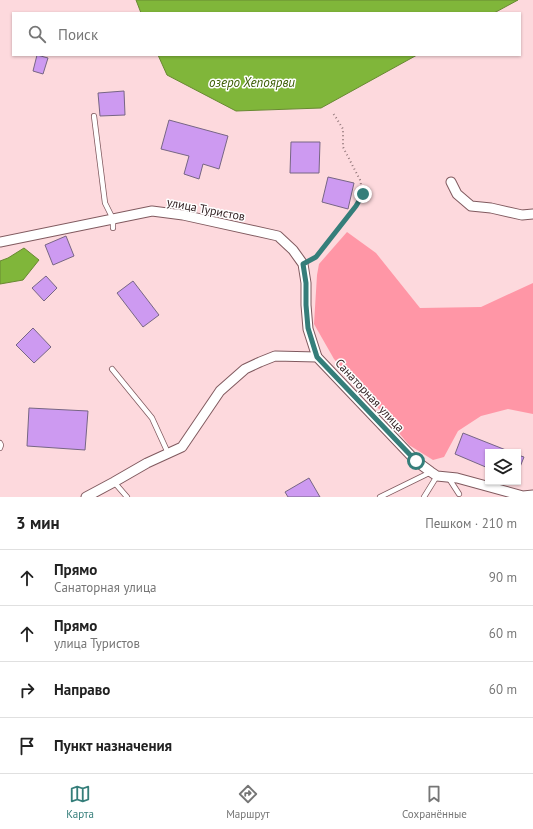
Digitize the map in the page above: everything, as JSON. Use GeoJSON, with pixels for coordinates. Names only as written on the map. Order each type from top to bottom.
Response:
{"type":"FeatureCollection","features":[{"type":"Feature","properties":{"kind":"street"},"geometry":{"type":"LineString","coordinates":[[451,182],[457,194],[470,206],[491,208],[522,215],[533,214]]}},
{"type":"Feature","properties":{"kind":"street","name":"улица Туристов"},"geometry":{"type":"LineString","coordinates":[[0,242],[113,224],[152,211],[184,215],[278,236],[293,250],[303,264],[306,283],[308,328],[317,357]]}},
{"type":"Feature","properties":{"kind":"street","name":"Санаторная улица"},"geometry":{"type":"LineString","coordinates":[[86,497],[147,463],[182,447],[220,391],[245,369],[276,356],[317,357],[416,461],[434,474]]}},
{"type":"Feature","properties":{"kind":"street"},"geometry":{"type":"LineString","coordinates":[[434,474],[458,478],[523,496],[533,496]]}},
{"type":"Feature","properties":{"kind":"lane"},"geometry":{"type":"LineString","coordinates":[[94,116],[105,203],[113,224]]}},
{"type":"Feature","properties":{"kind":"lane"},"geometry":{"type":"LineString","coordinates":[[112,369],[152,418],[168,453]]}},
{"type":"Feature","properties":{"kind":"lane"},"geometry":{"type":"LineString","coordinates":[[0,443],[0,448]]}},
{"type":"Feature","properties":{"kind":"lane"},"geometry":{"type":"LineString","coordinates":[[380,497],[434,474]]}},
{"type":"Feature","properties":{"kind":"lane"},"geometry":{"type":"LineString","coordinates":[[424,497],[434,474]]}},
{"type":"Feature","properties":{"kind":"lane"},"geometry":{"type":"LineString","coordinates":[[447,476],[459,494]]}},
{"type":"Feature","properties":{"kind":"lane"},"geometry":{"type":"LineString","coordinates":[[114,482],[127,497]]}},
{"type":"Feature","properties":{"kind":"path"},"geometry":{"type":"LineString","coordinates":[[303,264],[316,257],[356,206],[363,194],[360,180],[344,147],[343,129],[332,112]]}},
{"type":"Feature","properties":{"kind":"shaded area"},"geometry":{"type":"Polygon","coordinates":[[[347,232],[376,253],[420,308],[481,307],[533,283],[533,414],[508,409],[481,416],[458,431],[444,457],[433,460],[409,445],[368,396],[334,359],[314,324],[319,264],[347,232]]]}},
{"type":"Feature","properties":{"kind":"water"},"geometry":{"type":"Polygon","coordinates":[[[136,0],[518,0],[496,12],[141,12],[136,0]]]}},
{"type":"Feature","properties":{"kind":"water","name":"озеро Хепоярви"},"geometry":{"type":"Polygon","coordinates":[[[158,56],[415,56],[321,108],[236,111],[167,75],[158,56]]]}},
{"type":"Feature","properties":{"kind":"water"},"geometry":{"type":"Polygon","coordinates":[[[24,248],[39,260],[23,280],[0,284],[0,261],[24,248]]]}},
{"type":"Feature","properties":{"kind":"building"},"geometry":{"type":"Polygon","coordinates":[[[37,56],[48,58],[43,74],[33,71],[37,56]]]}},
{"type":"Feature","properties":{"kind":"building"},"geometry":{"type":"Polygon","coordinates":[[[124,91],[125,115],[100,116],[98,93],[124,91]]]}},
{"type":"Feature","properties":{"kind":"building"},"geometry":{"type":"Polygon","coordinates":[[[169,120],[228,136],[219,169],[203,164],[199,179],[184,174],[189,156],[161,149],[169,120]]]}},
{"type":"Feature","properties":{"kind":"building"},"geometry":{"type":"Polygon","coordinates":[[[291,142],[320,142],[319,173],[290,173],[291,142]]]}},
{"type":"Feature","properties":{"kind":"building"},"geometry":{"type":"Polygon","coordinates":[[[328,177],[354,183],[348,209],[322,202],[328,177]]]}},
{"type":"Feature","properties":{"kind":"building"},"geometry":{"type":"Polygon","coordinates":[[[66,236],[74,256],[53,265],[45,245],[66,236]]]}},
{"type":"Feature","properties":{"kind":"building"},"geometry":{"type":"Polygon","coordinates":[[[46,276],[57,288],[44,301],[32,288],[46,276]]]}},
{"type":"Feature","properties":{"kind":"building"},"geometry":{"type":"Polygon","coordinates":[[[133,281],[159,315],[143,327],[117,293],[133,281]]]}},
{"type":"Feature","properties":{"kind":"building"},"geometry":{"type":"Polygon","coordinates":[[[33,328],[51,347],[34,363],[16,345],[33,328]]]}},
{"type":"Feature","properties":{"kind":"building"},"geometry":{"type":"Polygon","coordinates":[[[29,408],[88,411],[85,450],[27,446],[29,408]]]}},
{"type":"Feature","properties":{"kind":"building"},"geometry":{"type":"Polygon","coordinates":[[[463,433],[503,449],[485,449],[485,467],[455,454],[463,433]]]}},
{"type":"Feature","properties":{"kind":"building"},"geometry":{"type":"Polygon","coordinates":[[[521,456],[524,457],[521,464],[521,456]]]}},
{"type":"Feature","properties":{"kind":"building"},"geometry":{"type":"Polygon","coordinates":[[[309,478],[320,497],[288,497],[285,492],[309,478]]]}},
{"type":"Feature","properties":{"kind":"route"},"geometry":{"type":"LineString","coordinates":[[363,194],[356,206],[316,257],[303,264],[306,283],[308,328],[317,357],[416,461]]}}]}
